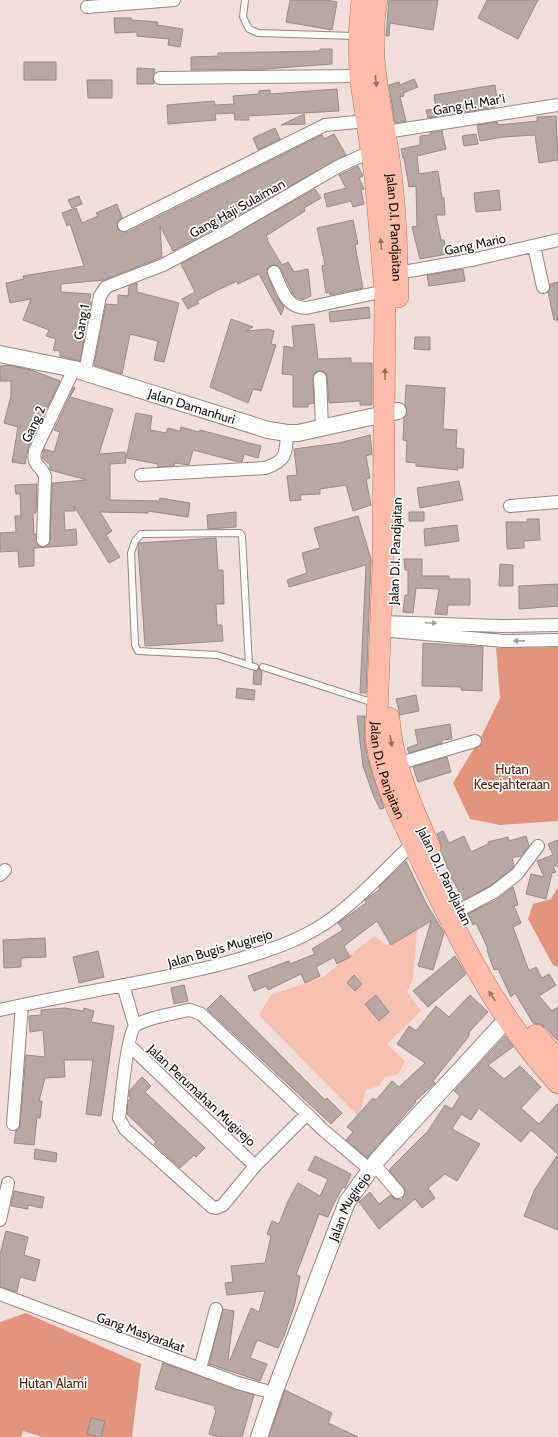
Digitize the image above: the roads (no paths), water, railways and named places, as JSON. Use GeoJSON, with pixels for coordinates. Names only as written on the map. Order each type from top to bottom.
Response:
{"type":"FeatureCollection","features":[{"type":"Feature","properties":{"kind":"highway","name":"Jalan D.I. Pandjaitan"},"geometry":{"type":"LineString","coordinates":[[362,0],[364,31],[360,76],[372,151],[385,291],[391,412],[395,588],[386,626],[391,740],[396,764],[416,817],[460,910],[491,968],[512,1013],[532,1031],[558,1061]]}},
{"type":"Feature","properties":{"kind":"highway","name":"Jalan D.I. Pandjaitan"},"geometry":{"type":"LineString","coordinates":[[377,0],[364,31],[373,58],[378,99],[386,132],[391,170],[398,273],[391,412]]}},
{"type":"Feature","properties":{"kind":"highway","name":"Jalan D.I. Panjaitan"},"geometry":{"type":"LineString","coordinates":[[386,626],[376,737],[378,751],[402,823],[414,843],[478,975],[512,1013],[540,1064],[558,1083]]}},
{"type":"Feature","properties":{"kind":"street"},"geometry":{"type":"LineString","coordinates":[[87,7],[174,0]]}},
{"type":"Feature","properties":{"kind":"street"},"geometry":{"type":"LineString","coordinates":[[160,78],[360,76]]}},
{"type":"Feature","properties":{"kind":"street","name":"Gang H. Mar'i"},"geometry":{"type":"LineString","coordinates":[[386,132],[558,105]]}},
{"type":"Feature","properties":{"kind":"street"},"geometry":{"type":"LineString","coordinates":[[124,225],[325,125],[367,120]]}},
{"type":"Feature","properties":{"kind":"street","name":"Gang Haji Sulaiman"},"geometry":{"type":"LineString","coordinates":[[112,284],[163,265],[227,231],[339,166],[372,151]]}},
{"type":"Feature","properties":{"kind":"street","name":"Gang Mario"},"geometry":{"type":"LineString","coordinates":[[398,273],[493,256],[558,240]]}},
{"type":"Feature","properties":{"kind":"street"},"geometry":{"type":"LineString","coordinates":[[534,246],[543,287]]}},
{"type":"Feature","properties":{"kind":"street"},"geometry":{"type":"LineString","coordinates":[[274,272],[289,304],[297,308],[306,308],[385,291]]}},
{"type":"Feature","properties":{"kind":"street","name":"Gang 1"},"geometry":{"type":"LineString","coordinates":[[80,370],[100,296],[106,287],[112,284]]}},
{"type":"Feature","properties":{"kind":"street","name":"Jalan Damanhuri"},"geometry":{"type":"LineString","coordinates":[[0,354],[80,370],[268,430],[287,433],[322,428],[391,412]]}},
{"type":"Feature","properties":{"kind":"street","name":"Gang 2"},"geometry":{"type":"LineString","coordinates":[[43,540],[45,476],[35,464],[35,451],[80,370]]}},
{"type":"Feature","properties":{"kind":"street"},"geometry":{"type":"LineString","coordinates":[[320,378],[322,428]]}},
{"type":"Feature","properties":{"kind":"street"},"geometry":{"type":"LineString","coordinates":[[141,475],[265,468],[276,464],[283,459],[286,449],[287,433]]}},
{"type":"Feature","properties":{"kind":"street"},"geometry":{"type":"LineString","coordinates":[[510,506],[558,502]]}},
{"type":"Feature","properties":{"kind":"street"},"geometry":{"type":"LineString","coordinates":[[386,626],[558,625]]}},
{"type":"Feature","properties":{"kind":"street"},"geometry":{"type":"LineString","coordinates":[[386,626],[504,641],[558,640]]}},
{"type":"Feature","properties":{"kind":"street"},"geometry":{"type":"LineString","coordinates":[[396,764],[475,741]]}},
{"type":"Feature","properties":{"kind":"street","name":"Jalan Bugis Mugirejo"},"geometry":{"type":"LineString","coordinates":[[0,1010],[172,976],[237,960],[283,944],[310,933],[339,912],[414,843]]}},
{"type":"Feature","properties":{"kind":"street"},"geometry":{"type":"LineString","coordinates":[[460,910],[494,892],[517,874],[538,846]]}},
{"type":"Feature","properties":{"kind":"street"},"geometry":{"type":"LineString","coordinates":[[123,985],[135,1026],[183,1011],[190,1010],[201,1014],[322,1129],[371,1167],[398,1192]]}},
{"type":"Feature","properties":{"kind":"street"},"geometry":{"type":"LineString","coordinates":[[13,1124],[22,1005]]}},
{"type":"Feature","properties":{"kind":"street","name":"Jalan Mugirejo"},"geometry":{"type":"LineString","coordinates":[[259,1437],[274,1392],[344,1210],[371,1167],[512,1013]]}},
{"type":"Feature","properties":{"kind":"street","name":"Jalan Perumahan Mugirejo"},"geometry":{"type":"LineString","coordinates":[[135,1026],[129,1045],[119,1118],[125,1129],[212,1207],[219,1207],[223,1205],[255,1166],[307,1114]]}},
{"type":"Feature","properties":{"kind":"street","name":"Jalan Perumahan Mugirejo"},"geometry":{"type":"LineString","coordinates":[[129,1045],[255,1166]]}},
{"type":"Feature","properties":{"kind":"street"},"geometry":{"type":"LineString","coordinates":[[0,1220],[8,1183]]}},
{"type":"Feature","properties":{"kind":"street","name":"Gang Masyarakat"},"geometry":{"type":"LineString","coordinates":[[0,1294],[238,1383],[274,1392]]}},
{"type":"Feature","properties":{"kind":"street"},"geometry":{"type":"LineString","coordinates":[[200,1369],[216,1309]]}},
{"type":"Feature","properties":{"kind":"lane"},"geometry":{"type":"LineString","coordinates":[[245,0],[243,17],[249,29],[258,33],[364,31]]}},
{"type":"Feature","properties":{"kind":"lane"},"geometry":{"type":"LineString","coordinates":[[240,533],[242,536],[252,666],[217,655],[138,651],[135,645],[131,553],[135,541],[141,534],[240,533]]}},
{"type":"Feature","properties":{"kind":"lane"},"geometry":{"type":"LineString","coordinates":[[263,667],[378,704]]}},
{"type":"Feature","properties":{"kind":"park label","name":"Hutan Kesejahteraan"},"geometry":{"type":"Point","coordinates":[512,776]}},
{"type":"Feature","properties":{"kind":"park label","name":"Hutan Alami"},"geometry":{"type":"Point","coordinates":[53,1383]}}]}
